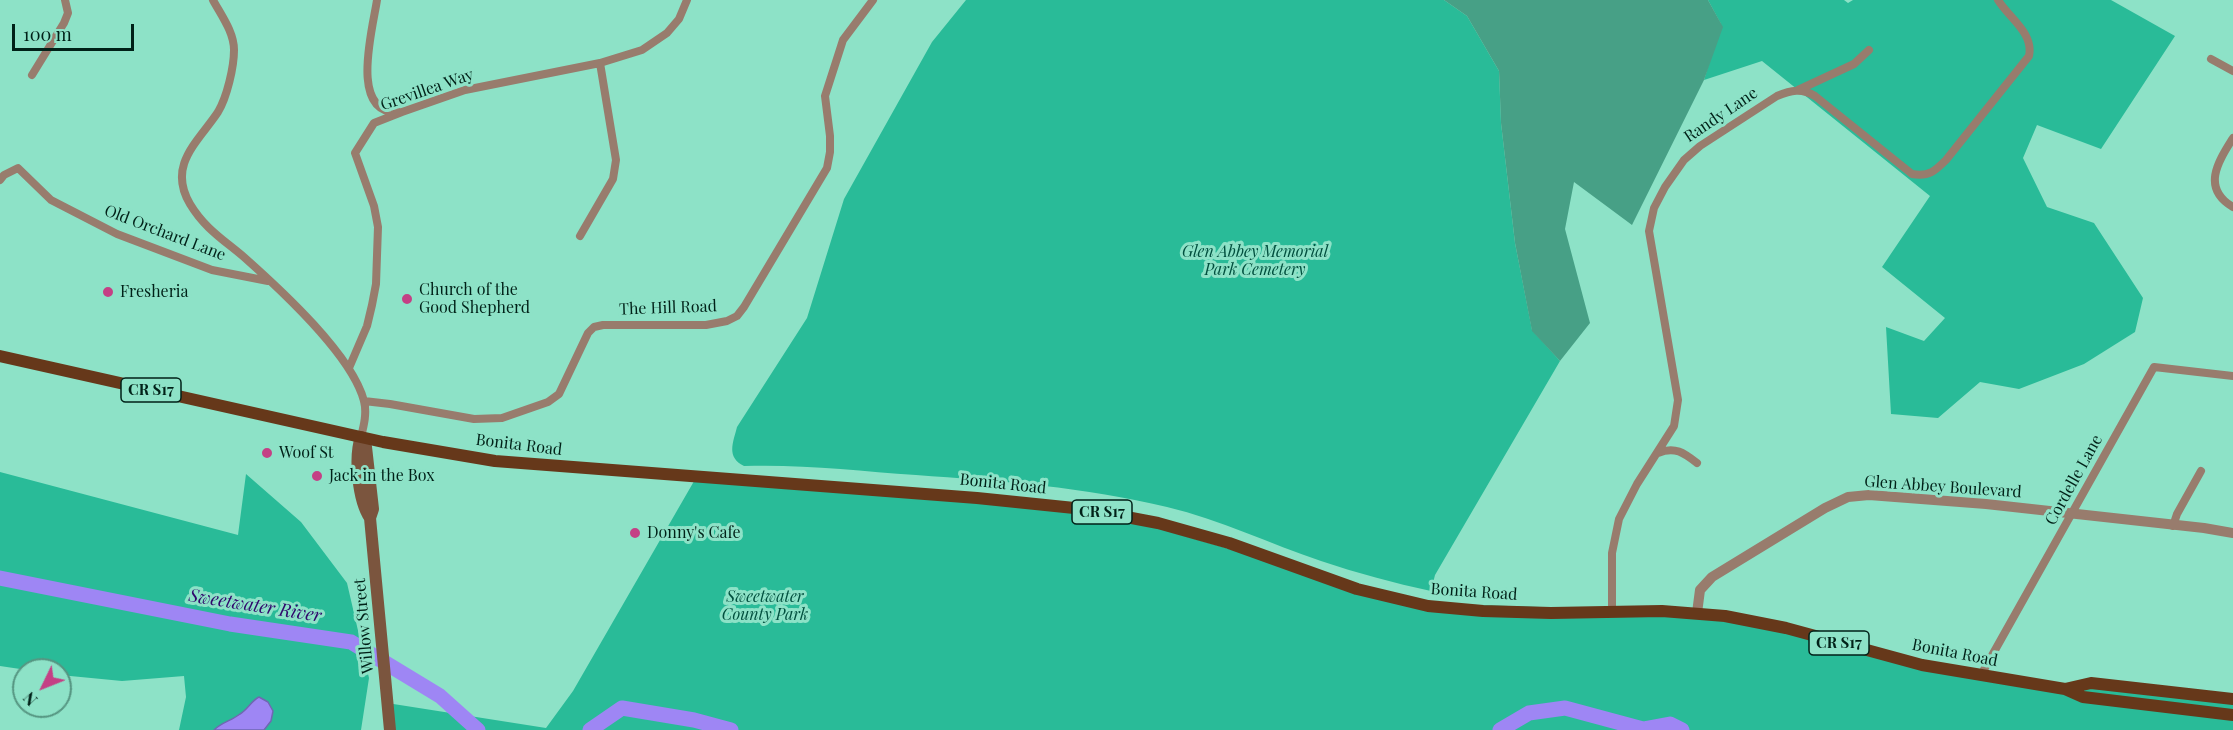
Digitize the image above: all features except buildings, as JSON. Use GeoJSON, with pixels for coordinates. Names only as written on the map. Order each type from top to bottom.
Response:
{"type":"FeatureCollection","features":[{"type":"Feature","properties":{"kind":"main road","name":"Bonita Road"},"geometry":{"type":"LineString","coordinates":[[0,356],[361,437],[495,461],[977,498],[1084,509],[1168,526],[1229,543],[1347,586],[1428,606],[1517,612],[1697,613],[1767,623],[1922,665],[2065,689],[2083,697],[2233,715]]}},
{"type":"Feature","properties":{"kind":"main road","name":"Willow Street"},"geometry":{"type":"LineString","coordinates":[[361,437],[366,447],[372,509],[370,518],[390,730]]}},
{"type":"Feature","properties":{"kind":"main road","name":"Bonita Road"},"geometry":{"type":"LineString","coordinates":[[2065,689],[2091,683],[2233,699]]}},
{"type":"Feature","properties":{"kind":"street"},"geometry":{"type":"LineString","coordinates":[[32,75],[64,23],[68,13],[65,0]]}},
{"type":"Feature","properties":{"kind":"street","name":"Old Orchard Lane"},"geometry":{"type":"LineString","coordinates":[[213,0],[231,34],[234,50],[226,95],[219,111],[188,152],[181,173],[184,193],[192,207],[214,234],[244,257],[300,310],[349,368],[364,401],[365,420],[361,437]]}},
{"type":"Feature","properties":{"kind":"street"},"geometry":{"type":"LineString","coordinates":[[377,0],[367,56],[370,93],[377,106],[391,113],[402,112]]}},
{"type":"Feature","properties":{"kind":"street","name":"Grevillea Way"},"geometry":{"type":"LineString","coordinates":[[349,368],[367,326],[376,284],[378,227],[374,206],[355,153],[374,123],[465,90],[600,63],[642,50],[659,40],[679,19],[687,0]]}},
{"type":"Feature","properties":{"kind":"street","name":"The Hill Road"},"geometry":{"type":"LineString","coordinates":[[364,401],[474,419],[502,418],[548,402],[559,394],[588,333],[594,327],[603,325],[706,325],[727,321],[737,316],[827,168],[831,152],[825,96],[843,40],[873,0]]}},
{"type":"Feature","properties":{"kind":"street"},"geometry":{"type":"LineString","coordinates":[[1797,90],[1807,91],[1815,96],[1912,174],[1924,177],[1934,172],[1946,160],[2029,56],[2031,47],[2026,34],[1998,0]]}},
{"type":"Feature","properties":{"kind":"street","name":"Randy Lane"},"geometry":{"type":"LineString","coordinates":[[1612,611],[1612,553],[1619,519],[1637,484],[1674,426],[1678,400],[1649,231],[1654,208],[1684,160],[1700,146],[1778,96],[1791,90],[1797,90],[1854,64],[1869,50]]}},
{"type":"Feature","properties":{"kind":"street"},"geometry":{"type":"LineString","coordinates":[[2211,59],[2233,70]]}},
{"type":"Feature","properties":{"kind":"street"},"geometry":{"type":"LineString","coordinates":[[580,236],[613,179],[616,160],[600,63]]}},
{"type":"Feature","properties":{"kind":"street"},"geometry":{"type":"LineString","coordinates":[[2233,138],[2220,160],[2215,183],[2220,198],[2233,207]]}},
{"type":"Feature","properties":{"kind":"street","name":"Old Orchard Lane"},"geometry":{"type":"LineString","coordinates":[[0,180],[4,175],[18,168],[51,200],[117,234],[212,270],[268,281]]}},
{"type":"Feature","properties":{"kind":"street","name":"Cordelle Lane"},"geometry":{"type":"LineString","coordinates":[[1981,675],[2154,368],[2233,376]]}},
{"type":"Feature","properties":{"kind":"street"},"geometry":{"type":"LineString","coordinates":[[1658,453],[1667,449],[1681,451],[1697,463]]}},
{"type":"Feature","properties":{"kind":"street"},"geometry":{"type":"LineString","coordinates":[[2173,526],[2176,514],[2201,471]]}},
{"type":"Feature","properties":{"kind":"street","name":"Glen Abbey Boulevard"},"geometry":{"type":"LineString","coordinates":[[1697,613],[1700,590],[1712,577],[1825,508],[1848,497],[1869,495],[2073,513],[2233,533]]}},
{"type":"Feature","properties":{"kind":"green space","name":"Glen Abbey Memorial Park Cemetery"},"geometry":{"type":"Polygon","coordinates":[[[966,0],[1444,0],[1467,16],[1499,71],[1501,123],[1515,243],[1532,330],[1560,361],[1435,575],[1431,591],[1348,570],[1207,519],[1167,507],[1105,494],[979,480],[808,467],[744,466],[738,462],[732,449],[737,427],[807,318],[844,199],[932,42],[966,0]]]}},
{"type":"Feature","properties":{"kind":"green space"},"geometry":{"type":"Polygon","coordinates":[[[1444,0],[1708,0],[1723,27],[1704,80],[1632,225],[1574,182],[1565,229],[1590,323],[1560,361],[1532,331],[1515,243],[1501,123],[1499,71],[1467,16],[1444,0]]]}},
{"type":"Feature","properties":{"kind":"green space"},"geometry":{"type":"Polygon","coordinates":[[[1708,0],[1844,0],[1848,3],[1853,0],[2111,0],[2175,36],[2101,149],[2037,125],[2023,158],[2047,207],[2094,223],[2143,298],[2135,332],[2084,364],[2019,389],[1980,382],[1938,418],[1891,414],[1886,327],[1924,341],[1945,318],[1882,267],[1930,196],[1762,61],[1704,80],[1721,24],[1708,0]]]}},
{"type":"Feature","properties":{"kind":"green space"},"geometry":{"type":"Polygon","coordinates":[[[0,472],[238,535],[246,474],[301,522],[347,583],[369,678],[361,730],[179,730],[186,697],[184,676],[122,681],[72,676],[72,658],[12,658],[12,668],[0,666],[0,472]]]}},
{"type":"Feature","properties":{"kind":"green space","name":"Sweetwater County Park"},"geometry":{"type":"Polygon","coordinates":[[[697,476],[1102,512],[1415,603],[1696,612],[1982,676],[2233,704],[2233,730],[389,730],[387,703],[546,728],[573,691],[697,476]]]}},
{"type":"Feature","properties":{"kind":"shaded area"},"geometry":{"type":"Polygon","coordinates":[[[259,697],[268,702],[273,711],[271,721],[264,730],[214,730],[243,712],[259,697]]]}},
{"type":"Feature","properties":{"kind":"waterway","name":"Sweetwater River"},"geometry":{"type":"LineString","coordinates":[[0,578],[230,624],[351,642],[440,696],[478,730]]}},
{"type":"Feature","properties":{"kind":"waterway","name":"Sweetwater River"},"geometry":{"type":"LineString","coordinates":[[590,730],[622,708],[694,720],[731,730]]}},
{"type":"Feature","properties":{"kind":"waterway","name":"Sweetwater River"},"geometry":{"type":"LineString","coordinates":[[1500,730],[1529,713],[1565,708],[1643,729],[1670,724],[1682,730]]}},
{"type":"Feature","properties":{"kind":"place","name":"Fresheria"},"geometry":{"type":"Point","coordinates":[108,292]}},
{"type":"Feature","properties":{"kind":"place","name":"Church of the Good Shepherd"},"geometry":{"type":"Point","coordinates":[407,299]}},
{"type":"Feature","properties":{"kind":"place","name":"Woof St"},"geometry":{"type":"Point","coordinates":[267,453]}},
{"type":"Feature","properties":{"kind":"place","name":"Jack in the Box"},"geometry":{"type":"Point","coordinates":[317,476]}},
{"type":"Feature","properties":{"kind":"place","name":"Donny's Cafe"},"geometry":{"type":"Point","coordinates":[635,533]}}]}
